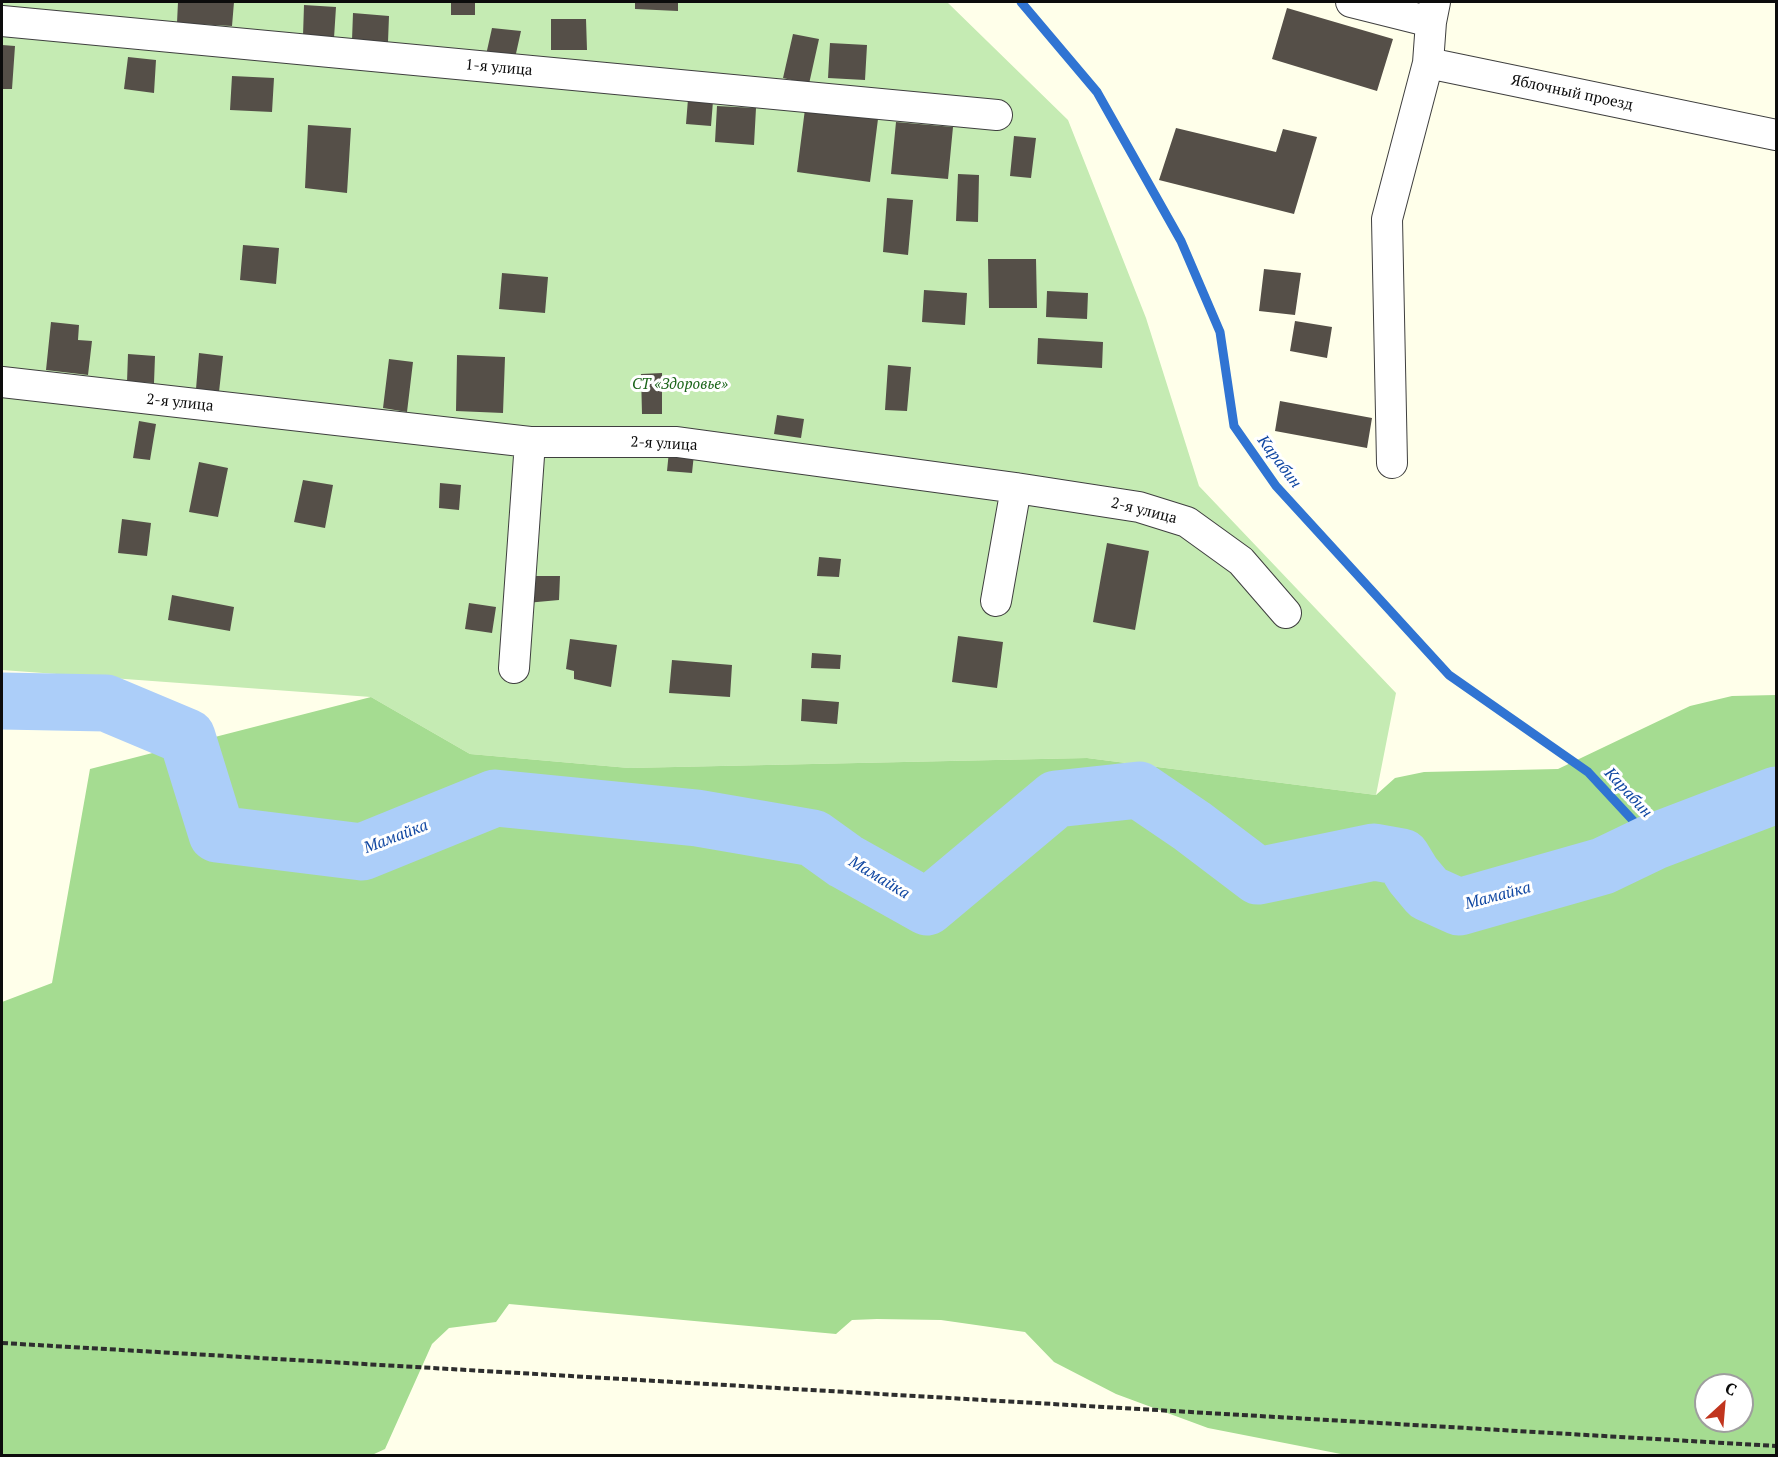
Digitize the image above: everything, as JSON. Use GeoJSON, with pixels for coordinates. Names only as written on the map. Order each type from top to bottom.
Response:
{"type":"FeatureCollection","features":[{"type":"Feature","properties":{"kind":"street"},"geometry":{"type":"LineString","coordinates":[[1351,2],[1433,12],[1428,63],[1387,219],[1392,463]]}},
{"type":"Feature","properties":{"kind":"street","name":"1-я улица"},"geometry":{"type":"LineString","coordinates":[[2,21],[998,115]]}},
{"type":"Feature","properties":{"kind":"street","name":"Яблочный проезд"},"geometry":{"type":"LineString","coordinates":[[1428,63],[1776,135]]}},
{"type":"Feature","properties":{"kind":"street","name":"2-я улица"},"geometry":{"type":"LineString","coordinates":[[2,382],[530,442],[676,442],[1139,507],[1187,522],[1241,561],[1286,613]]}},
{"type":"Feature","properties":{"kind":"street"},"geometry":{"type":"LineString","coordinates":[[514,668],[530,442]]}},
{"type":"Feature","properties":{"kind":"street"},"geometry":{"type":"LineString","coordinates":[[996,601],[1016,488]]}},
{"type":"Feature","properties":{"kind":"path"},"geometry":{"type":"LineString","coordinates":[[2,1343],[1776,1446]]}},
{"type":"Feature","properties":{"kind":"green space","name":"СТ «Здоровье»"},"geometry":{"type":"Polygon","coordinates":[[[2,2],[947,2],[1068,120],[1146,318],[1199,486],[1396,693],[1376,795],[1087,758],[629,768],[470,754],[371,697],[2,670],[2,2]]]}},
{"type":"Feature","properties":{"kind":"green space"},"geometry":{"type":"Polygon","coordinates":[[[1776,695],[1776,1455],[1346,1455],[1208,1428],[1116,1394],[1054,1362],[1025,1332],[941,1320],[877,1319],[852,1320],[836,1334],[509,1304],[496,1322],[449,1328],[432,1344],[385,1449],[372,1455],[2,1455],[2,1002],[52,983],[90,769],[371,697],[470,754],[629,768],[1087,758],[1376,795],[1395,778],[1424,772],[1558,769],[1690,706],[1732,696],[1776,695]]]}},
{"type":"Feature","properties":{"kind":"building"},"geometry":{"type":"Polygon","coordinates":[[[178,2],[234,2],[232,26],[177,23],[178,2]]]}},
{"type":"Feature","properties":{"kind":"building"},"geometry":{"type":"Polygon","coordinates":[[[451,2],[475,2],[475,15],[451,15],[451,2]]]}},
{"type":"Feature","properties":{"kind":"building"},"geometry":{"type":"Polygon","coordinates":[[[635,2],[678,2],[678,11],[635,9],[635,2]]]}},
{"type":"Feature","properties":{"kind":"building"},"geometry":{"type":"Polygon","coordinates":[[[304,5],[336,7],[334,38],[303,36],[304,5]]]}},
{"type":"Feature","properties":{"kind":"building"},"geometry":{"type":"Polygon","coordinates":[[[1287,8],[1393,39],[1377,91],[1272,59],[1287,8]]]}},
{"type":"Feature","properties":{"kind":"building"},"geometry":{"type":"Polygon","coordinates":[[[353,13],[389,16],[388,42],[352,40],[353,13]]]}},
{"type":"Feature","properties":{"kind":"building"},"geometry":{"type":"Polygon","coordinates":[[[551,19],[586,19],[587,50],[551,50],[551,19]]]}},
{"type":"Feature","properties":{"kind":"building"},"geometry":{"type":"Polygon","coordinates":[[[492,28],[521,31],[515,58],[486,55],[492,28]]]}},
{"type":"Feature","properties":{"kind":"building"},"geometry":{"type":"Polygon","coordinates":[[[793,34],[819,39],[809,84],[783,78],[793,34]]]}},
{"type":"Feature","properties":{"kind":"building"},"geometry":{"type":"Polygon","coordinates":[[[830,43],[867,45],[865,80],[828,78],[830,43]]]}},
{"type":"Feature","properties":{"kind":"building"},"geometry":{"type":"Polygon","coordinates":[[[2,45],[15,46],[12,89],[2,89],[2,45]]]}},
{"type":"Feature","properties":{"kind":"building"},"geometry":{"type":"Polygon","coordinates":[[[128,57],[156,60],[154,93],[124,89],[128,57]]]}},
{"type":"Feature","properties":{"kind":"building"},"geometry":{"type":"Polygon","coordinates":[[[232,76],[274,78],[272,112],[230,110],[232,76]]]}},
{"type":"Feature","properties":{"kind":"building"},"geometry":{"type":"Polygon","coordinates":[[[688,99],[713,101],[711,126],[686,124],[688,99]]]}},
{"type":"Feature","properties":{"kind":"building"},"geometry":{"type":"Polygon","coordinates":[[[717,106],[756,108],[754,145],[715,142],[717,106]]]}},
{"type":"Feature","properties":{"kind":"building"},"geometry":{"type":"Polygon","coordinates":[[[805,109],[878,119],[870,182],[797,172],[805,109]]]}},
{"type":"Feature","properties":{"kind":"building"},"geometry":{"type":"Polygon","coordinates":[[[896,122],[953,127],[948,179],[891,174],[896,122]]]}},
{"type":"Feature","properties":{"kind":"building"},"geometry":{"type":"Polygon","coordinates":[[[308,125],[351,128],[347,193],[305,188],[308,125]]]}},
{"type":"Feature","properties":{"kind":"building"},"geometry":{"type":"Polygon","coordinates":[[[1176,128],[1276,152],[1283,129],[1317,137],[1294,214],[1159,180],[1176,128]]]}},
{"type":"Feature","properties":{"kind":"building"},"geometry":{"type":"Polygon","coordinates":[[[1014,136],[1036,138],[1031,178],[1010,176],[1014,136]]]}},
{"type":"Feature","properties":{"kind":"building"},"geometry":{"type":"Polygon","coordinates":[[[958,174],[979,175],[978,222],[956,221],[958,174]]]}},
{"type":"Feature","properties":{"kind":"building"},"geometry":{"type":"Polygon","coordinates":[[[887,198],[913,200],[908,255],[883,252],[887,198]]]}},
{"type":"Feature","properties":{"kind":"building"},"geometry":{"type":"Polygon","coordinates":[[[243,245],[279,248],[276,284],[240,280],[243,245]]]}},
{"type":"Feature","properties":{"kind":"building"},"geometry":{"type":"Polygon","coordinates":[[[988,259],[1036,259],[1037,308],[989,308],[988,259]]]}},
{"type":"Feature","properties":{"kind":"building"},"geometry":{"type":"Polygon","coordinates":[[[1264,269],[1301,273],[1295,315],[1259,311],[1264,269]]]}},
{"type":"Feature","properties":{"kind":"building"},"geometry":{"type":"Polygon","coordinates":[[[502,273],[548,277],[545,313],[499,309],[502,273]]]}},
{"type":"Feature","properties":{"kind":"building"},"geometry":{"type":"Polygon","coordinates":[[[924,290],[967,293],[965,325],[922,322],[924,290]]]}},
{"type":"Feature","properties":{"kind":"building"},"geometry":{"type":"Polygon","coordinates":[[[1047,291],[1088,293],[1087,319],[1046,317],[1047,291]]]}},
{"type":"Feature","properties":{"kind":"building"},"geometry":{"type":"Polygon","coordinates":[[[1295,321],[1332,327],[1327,358],[1290,351],[1295,321]]]}},
{"type":"Feature","properties":{"kind":"building"},"geometry":{"type":"Polygon","coordinates":[[[51,322],[79,325],[78,340],[92,341],[88,375],[46,370],[51,322]]]}},
{"type":"Feature","properties":{"kind":"building"},"geometry":{"type":"Polygon","coordinates":[[[1038,338],[1103,342],[1102,368],[1037,364],[1038,338]]]}},
{"type":"Feature","properties":{"kind":"building"},"geometry":{"type":"Polygon","coordinates":[[[199,353],[223,356],[219,392],[196,389],[199,353]]]}},
{"type":"Feature","properties":{"kind":"building"},"geometry":{"type":"Polygon","coordinates":[[[128,354],[155,356],[154,383],[127,382],[128,354]]]}},
{"type":"Feature","properties":{"kind":"building"},"geometry":{"type":"Polygon","coordinates":[[[457,355],[505,357],[503,413],[456,411],[457,355]]]}},
{"type":"Feature","properties":{"kind":"building"},"geometry":{"type":"Polygon","coordinates":[[[389,359],[413,362],[407,412],[383,408],[389,359]]]}},
{"type":"Feature","properties":{"kind":"building"},"geometry":{"type":"Polygon","coordinates":[[[888,365],[911,367],[907,411],[885,410],[888,365]]]}},
{"type":"Feature","properties":{"kind":"building"},"geometry":{"type":"Polygon","coordinates":[[[662,373],[662,414],[642,414],[641,374],[662,373]]]}},
{"type":"Feature","properties":{"kind":"building"},"geometry":{"type":"Polygon","coordinates":[[[1280,401],[1372,418],[1367,448],[1275,431],[1280,401]]]}},
{"type":"Feature","properties":{"kind":"building"},"geometry":{"type":"Polygon","coordinates":[[[777,415],[804,419],[801,438],[774,434],[777,415]]]}},
{"type":"Feature","properties":{"kind":"building"},"geometry":{"type":"Polygon","coordinates":[[[139,421],[156,424],[150,460],[133,458],[139,421]]]}},
{"type":"Feature","properties":{"kind":"building"},"geometry":{"type":"Polygon","coordinates":[[[669,451],[694,454],[692,473],[667,471],[669,451]]]}},
{"type":"Feature","properties":{"kind":"building"},"geometry":{"type":"Polygon","coordinates":[[[199,462],[228,468],[218,517],[189,512],[199,462]]]}},
{"type":"Feature","properties":{"kind":"building"},"geometry":{"type":"Polygon","coordinates":[[[303,480],[333,485],[325,528],[294,522],[303,480]]]}},
{"type":"Feature","properties":{"kind":"building"},"geometry":{"type":"Polygon","coordinates":[[[440,483],[461,485],[459,510],[439,508],[440,483]]]}},
{"type":"Feature","properties":{"kind":"building"},"geometry":{"type":"Polygon","coordinates":[[[122,519],[151,523],[147,556],[118,553],[122,519]]]}},
{"type":"Feature","properties":{"kind":"building"},"geometry":{"type":"Polygon","coordinates":[[[1107,543],[1149,551],[1135,630],[1093,622],[1107,543]]]}},
{"type":"Feature","properties":{"kind":"building"},"geometry":{"type":"Polygon","coordinates":[[[819,557],[841,559],[839,577],[817,576],[819,557]]]}},
{"type":"Feature","properties":{"kind":"building"},"geometry":{"type":"Polygon","coordinates":[[[529,576],[560,576],[559,600],[526,603],[529,576]]]}},
{"type":"Feature","properties":{"kind":"building"},"geometry":{"type":"Polygon","coordinates":[[[172,595],[234,607],[230,631],[168,620],[172,595]]]}},
{"type":"Feature","properties":{"kind":"building"},"geometry":{"type":"Polygon","coordinates":[[[469,603],[496,607],[492,633],[465,629],[469,603]]]}},
{"type":"Feature","properties":{"kind":"building"},"geometry":{"type":"Polygon","coordinates":[[[958,636],[1003,642],[997,688],[952,682],[958,636]]]}},
{"type":"Feature","properties":{"kind":"building"},"geometry":{"type":"Polygon","coordinates":[[[570,639],[617,645],[611,687],[574,679],[574,671],[566,669],[570,639]]]}},
{"type":"Feature","properties":{"kind":"building"},"geometry":{"type":"Polygon","coordinates":[[[812,653],[841,655],[840,669],[811,668],[812,653]]]}},
{"type":"Feature","properties":{"kind":"building"},"geometry":{"type":"Polygon","coordinates":[[[672,660],[732,665],[730,697],[669,693],[672,660]]]}},
{"type":"Feature","properties":{"kind":"building"},"geometry":{"type":"Polygon","coordinates":[[[802,699],[839,702],[837,724],[801,721],[802,699]]]}},
{"type":"Feature","properties":{"kind":"waterway","name":"Карабин"},"geometry":{"type":"LineString","coordinates":[[1021,2],[1097,92],[1181,241],[1220,332],[1234,426],[1276,486],[1449,675],[1588,772],[1653,842]]}},
{"type":"Feature","properties":{"kind":"waterway","name":"Мамайка"},"geometry":{"type":"LineString","coordinates":[[2,701],[106,703],[187,737],[217,834],[362,852],[495,798],[697,818],[813,838],[845,861],[927,907],[1056,799],[1139,790],[1192,826],[1258,876],[1374,852],[1402,857],[1428,893],[1459,907],[1603,866],[1653,842],[1776,795]]}}]}
